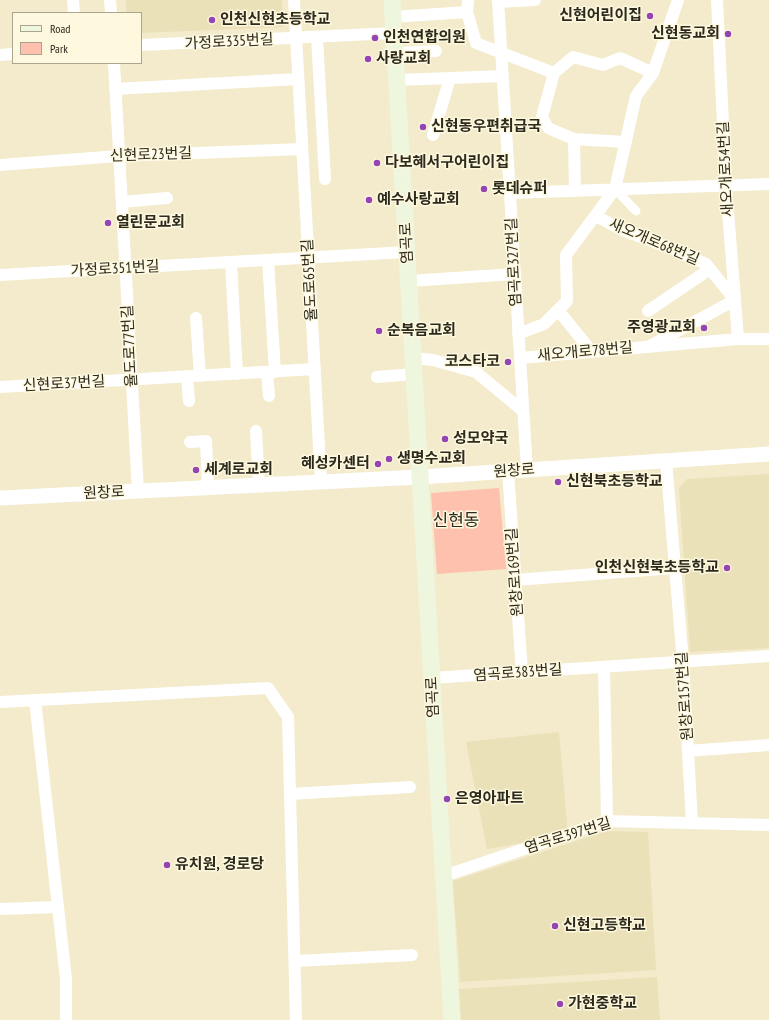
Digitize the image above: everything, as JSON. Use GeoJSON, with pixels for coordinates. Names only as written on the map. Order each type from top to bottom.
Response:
{"type":"FeatureCollection","features":[{"type":"Feature","properties":{"kind":"main road","name":"염곡로"},"geometry":{"type":"LineString","coordinates":[[393,8],[452,1020]]}},
{"type":"Feature","properties":{"kind":"street"},"geometry":{"type":"LineString","coordinates":[[73,0],[74,12]]}},
{"type":"Feature","properties":{"kind":"street"},"geometry":{"type":"LineString","coordinates":[[110,0],[111,12]]}},
{"type":"Feature","properties":{"kind":"street","name":"율도로65번길"},"geometry":{"type":"LineString","coordinates":[[294,0],[321,482]]}},
{"type":"Feature","properties":{"kind":"street"},"geometry":{"type":"LineString","coordinates":[[468,0],[467,12],[476,43],[554,73]]}},
{"type":"Feature","properties":{"kind":"street"},"geometry":{"type":"LineString","coordinates":[[498,1],[535,0]]}},
{"type":"Feature","properties":{"kind":"street"},"geometry":{"type":"LineString","coordinates":[[616,189],[636,96],[653,72],[678,0]]}},
{"type":"Feature","properties":{"kind":"street","name":"새오개로54번길"},"geometry":{"type":"LineString","coordinates":[[717,0],[726,185],[738,339]]}},
{"type":"Feature","properties":{"kind":"street","name":"염곡로327번길"},"geometry":{"type":"LineString","coordinates":[[498,1],[527,470]]}},
{"type":"Feature","properties":{"kind":"street","name":"염곡로"},"geometry":{"type":"LineString","coordinates":[[393,8],[467,12]]}},
{"type":"Feature","properties":{"kind":"street","name":"가정로335번길"},"geometry":{"type":"LineString","coordinates":[[142,46],[394,33]]}},
{"type":"Feature","properties":{"kind":"street"},"geometry":{"type":"LineString","coordinates":[[317,38],[325,179]]}},
{"type":"Feature","properties":{"kind":"street"},"geometry":{"type":"LineString","coordinates":[[395,53],[436,51]]}},
{"type":"Feature","properties":{"kind":"street"},"geometry":{"type":"LineString","coordinates":[[0,54],[12,54]]}},
{"type":"Feature","properties":{"kind":"street"},"geometry":{"type":"LineString","coordinates":[[626,142],[574,139],[548,128],[542,117],[554,73],[573,57],[603,65],[620,58],[653,72]]}},
{"type":"Feature","properties":{"kind":"street","name":"율도로77번길"},"geometry":{"type":"LineString","coordinates":[[114,64],[138,491]]}},
{"type":"Feature","properties":{"kind":"street"},"geometry":{"type":"LineString","coordinates":[[397,80],[503,76]]}},
{"type":"Feature","properties":{"kind":"street"},"geometry":{"type":"LineString","coordinates":[[434,135],[450,78]]}},
{"type":"Feature","properties":{"kind":"street"},"geometry":{"type":"LineString","coordinates":[[115,89],[298,79]]}},
{"type":"Feature","properties":{"kind":"street"},"geometry":{"type":"LineString","coordinates":[[574,139],[574,191]]}},
{"type":"Feature","properties":{"kind":"street","name":"신현로23번길"},"geometry":{"type":"LineString","coordinates":[[0,165],[119,156],[302,150]]}},
{"type":"Feature","properties":{"kind":"street"},"geometry":{"type":"LineString","coordinates":[[510,193],[769,184]]}},
{"type":"Feature","properties":{"kind":"street"},"geometry":{"type":"LineString","coordinates":[[616,189],[636,211]]}},
{"type":"Feature","properties":{"kind":"street","name":"새오개로68번길"},"geometry":{"type":"LineString","coordinates":[[518,334],[544,324],[567,301],[566,255],[616,189]]}},
{"type":"Feature","properties":{"kind":"street"},"geometry":{"type":"LineString","coordinates":[[122,202],[167,198]]}},
{"type":"Feature","properties":{"kind":"street","name":"새오개로68번길"},"geometry":{"type":"LineString","coordinates":[[596,216],[622,230],[670,248],[706,264],[735,300]]}},
{"type":"Feature","properties":{"kind":"street","name":"가정로351번길"},"geometry":{"type":"LineString","coordinates":[[0,275],[407,252]]}},
{"type":"Feature","properties":{"kind":"street"},"geometry":{"type":"LineString","coordinates":[[268,260],[271,372],[269,396]]}},
{"type":"Feature","properties":{"kind":"street"},"geometry":{"type":"LineString","coordinates":[[231,263],[236,374]]}},
{"type":"Feature","properties":{"kind":"street"},"geometry":{"type":"LineString","coordinates":[[648,310],[710,269]]}},
{"type":"Feature","properties":{"kind":"street"},"geometry":{"type":"LineString","coordinates":[[409,281],[515,274]]}},
{"type":"Feature","properties":{"kind":"street"},"geometry":{"type":"LineString","coordinates":[[648,347],[735,300]]}},
{"type":"Feature","properties":{"kind":"street"},"geometry":{"type":"LineString","coordinates":[[558,310],[592,352]]}},
{"type":"Feature","properties":{"kind":"street"},"geometry":{"type":"LineString","coordinates":[[189,401],[193,377],[196,318]]}},
{"type":"Feature","properties":{"kind":"street","name":"새오개로78번길"},"geometry":{"type":"LineString","coordinates":[[520,358],[738,339],[769,339]]}},
{"type":"Feature","properties":{"kind":"street"},"geometry":{"type":"LineString","coordinates":[[377,377],[433,360],[476,372],[523,411]]}},
{"type":"Feature","properties":{"kind":"street","name":"신현로37번길"},"geometry":{"type":"LineString","coordinates":[[0,387],[315,370]]}},
{"type":"Feature","properties":{"kind":"street"},"geometry":{"type":"LineString","coordinates":[[256,431],[259,485]]}},
{"type":"Feature","properties":{"kind":"street"},"geometry":{"type":"LineString","coordinates":[[190,442],[206,441],[208,487]]}},
{"type":"Feature","properties":{"kind":"street","name":"원창로"},"geometry":{"type":"LineString","coordinates":[[0,498],[420,477],[769,454]]}},
{"type":"Feature","properties":{"kind":"street","name":"원창로157번길"},"geometry":{"type":"LineString","coordinates":[[666,461],[683,662],[692,823]]}},
{"type":"Feature","properties":{"kind":"street","name":"원창로169번길"},"geometry":{"type":"LineString","coordinates":[[508,471],[522,673]]}},
{"type":"Feature","properties":{"kind":"street"},"geometry":{"type":"LineString","coordinates":[[515,580],[675,568]]}},
{"type":"Feature","properties":{"kind":"street","name":"염곡로383번길"},"geometry":{"type":"LineString","coordinates":[[432,678],[604,668],[769,656]]}},
{"type":"Feature","properties":{"kind":"street"},"geometry":{"type":"LineString","coordinates":[[604,668],[607,821]]}},
{"type":"Feature","properties":{"kind":"street"},"geometry":{"type":"LineString","coordinates":[[0,702],[268,688],[288,718],[296,1020]]}},
{"type":"Feature","properties":{"kind":"street"},"geometry":{"type":"LineString","coordinates":[[35,700],[66,979],[66,1020]]}},
{"type":"Feature","properties":{"kind":"street"},"geometry":{"type":"LineString","coordinates":[[688,750],[769,745]]}},
{"type":"Feature","properties":{"kind":"street"},"geometry":{"type":"LineString","coordinates":[[290,794],[410,787]]}},
{"type":"Feature","properties":{"kind":"street","name":"염곡로397번길"},"geometry":{"type":"LineString","coordinates":[[444,876],[607,821],[769,825]]}},
{"type":"Feature","properties":{"kind":"street"},"geometry":{"type":"LineString","coordinates":[[0,910],[57,906]]}},
{"type":"Feature","properties":{"kind":"street"},"geometry":{"type":"LineString","coordinates":[[295,961],[412,955]]}},
{"type":"Feature","properties":{"kind":"shaded area","name":"인천신현초등학교"},"geometry":{"type":"Polygon","coordinates":[[[126,0],[282,0],[283,27],[142,33],[142,12],[126,12],[126,0]]]}},
{"type":"Feature","properties":{"kind":"shaded area","name":"인천신현북초등학교"},"geometry":{"type":"Polygon","coordinates":[[[769,474],[769,648],[690,652],[679,488],[687,479],[769,474]]]}},
{"type":"Feature","properties":{"kind":"shaded area"},"geometry":{"type":"Polygon","coordinates":[[[559,732],[568,835],[487,849],[466,742],[559,732]]]}},
{"type":"Feature","properties":{"kind":"shaded area","name":"신현고등학교"},"geometry":{"type":"Polygon","coordinates":[[[607,831],[648,832],[656,970],[460,982],[453,881],[607,831]]]}},
{"type":"Feature","properties":{"kind":"shaded area","name":"가현중학교"},"geometry":{"type":"Polygon","coordinates":[[[657,977],[660,1020],[461,1020],[459,989],[657,977]]]}},
{"type":"Feature","properties":{"kind":"green space"},"geometry":{"type":"Polygon","coordinates":[[[499,488],[506,569],[437,574],[431,493],[499,488]]]}},
{"type":"Feature","properties":{"kind":"place","name":"신현어린이집"},"geometry":{"type":"Point","coordinates":[650,16]}},
{"type":"Feature","properties":{"kind":"place","name":"인천신현초등학교"},"geometry":{"type":"Point","coordinates":[212,20]}},
{"type":"Feature","properties":{"kind":"place","name":"신현동교회"},"geometry":{"type":"Point","coordinates":[728,34]}},
{"type":"Feature","properties":{"kind":"place","name":"인천연합의원"},"geometry":{"type":"Point","coordinates":[375,38]}},
{"type":"Feature","properties":{"kind":"place","name":"사랑교회"},"geometry":{"type":"Point","coordinates":[368,59]}},
{"type":"Feature","properties":{"kind":"place","name":"신현동우편취급국"},"geometry":{"type":"Point","coordinates":[423,127]}},
{"type":"Feature","properties":{"kind":"place","name":"다보혜서구어린이집"},"geometry":{"type":"Point","coordinates":[377,163]}},
{"type":"Feature","properties":{"kind":"place","name":"롯데슈퍼"},"geometry":{"type":"Point","coordinates":[484,189]}},
{"type":"Feature","properties":{"kind":"place","name":"예수사랑교회"},"geometry":{"type":"Point","coordinates":[369,200]}},
{"type":"Feature","properties":{"kind":"place","name":"열린문교회"},"geometry":{"type":"Point","coordinates":[108,223]}},
{"type":"Feature","properties":{"kind":"place","name":"주영광교회"},"geometry":{"type":"Point","coordinates":[704,328]}},
{"type":"Feature","properties":{"kind":"place","name":"순복음교회"},"geometry":{"type":"Point","coordinates":[379,331]}},
{"type":"Feature","properties":{"kind":"place","name":"코스타코"},"geometry":{"type":"Point","coordinates":[508,362]}},
{"type":"Feature","properties":{"kind":"place","name":"성모약국"},"geometry":{"type":"Point","coordinates":[445,439]}},
{"type":"Feature","properties":{"kind":"place","name":"생명수교회"},"geometry":{"type":"Point","coordinates":[389,459]}},
{"type":"Feature","properties":{"kind":"place","name":"혜성카센터"},"geometry":{"type":"Point","coordinates":[378,464]}},
{"type":"Feature","properties":{"kind":"place","name":"세계로교회"},"geometry":{"type":"Point","coordinates":[196,470]}},
{"type":"Feature","properties":{"kind":"place","name":"신현북초등학교"},"geometry":{"type":"Point","coordinates":[558,482]}},
{"type":"Feature","properties":{"kind":"place","name":"인천신현북초등학교"},"geometry":{"type":"Point","coordinates":[727,568]}},
{"type":"Feature","properties":{"kind":"place","name":"은영아파트"},"geometry":{"type":"Point","coordinates":[447,799]}},
{"type":"Feature","properties":{"kind":"place","name":"유치원, 경로당"},"geometry":{"type":"Point","coordinates":[167,865]}},
{"type":"Feature","properties":{"kind":"place","name":"신현고등학교"},"geometry":{"type":"Point","coordinates":[555,926]}},
{"type":"Feature","properties":{"kind":"place","name":"가현중학교"},"geometry":{"type":"Point","coordinates":[560,1004]}},
{"type":"Feature","properties":{"kind":"district","name":"신현동"},"geometry":{"type":"Point","coordinates":[456,521]}}]}
